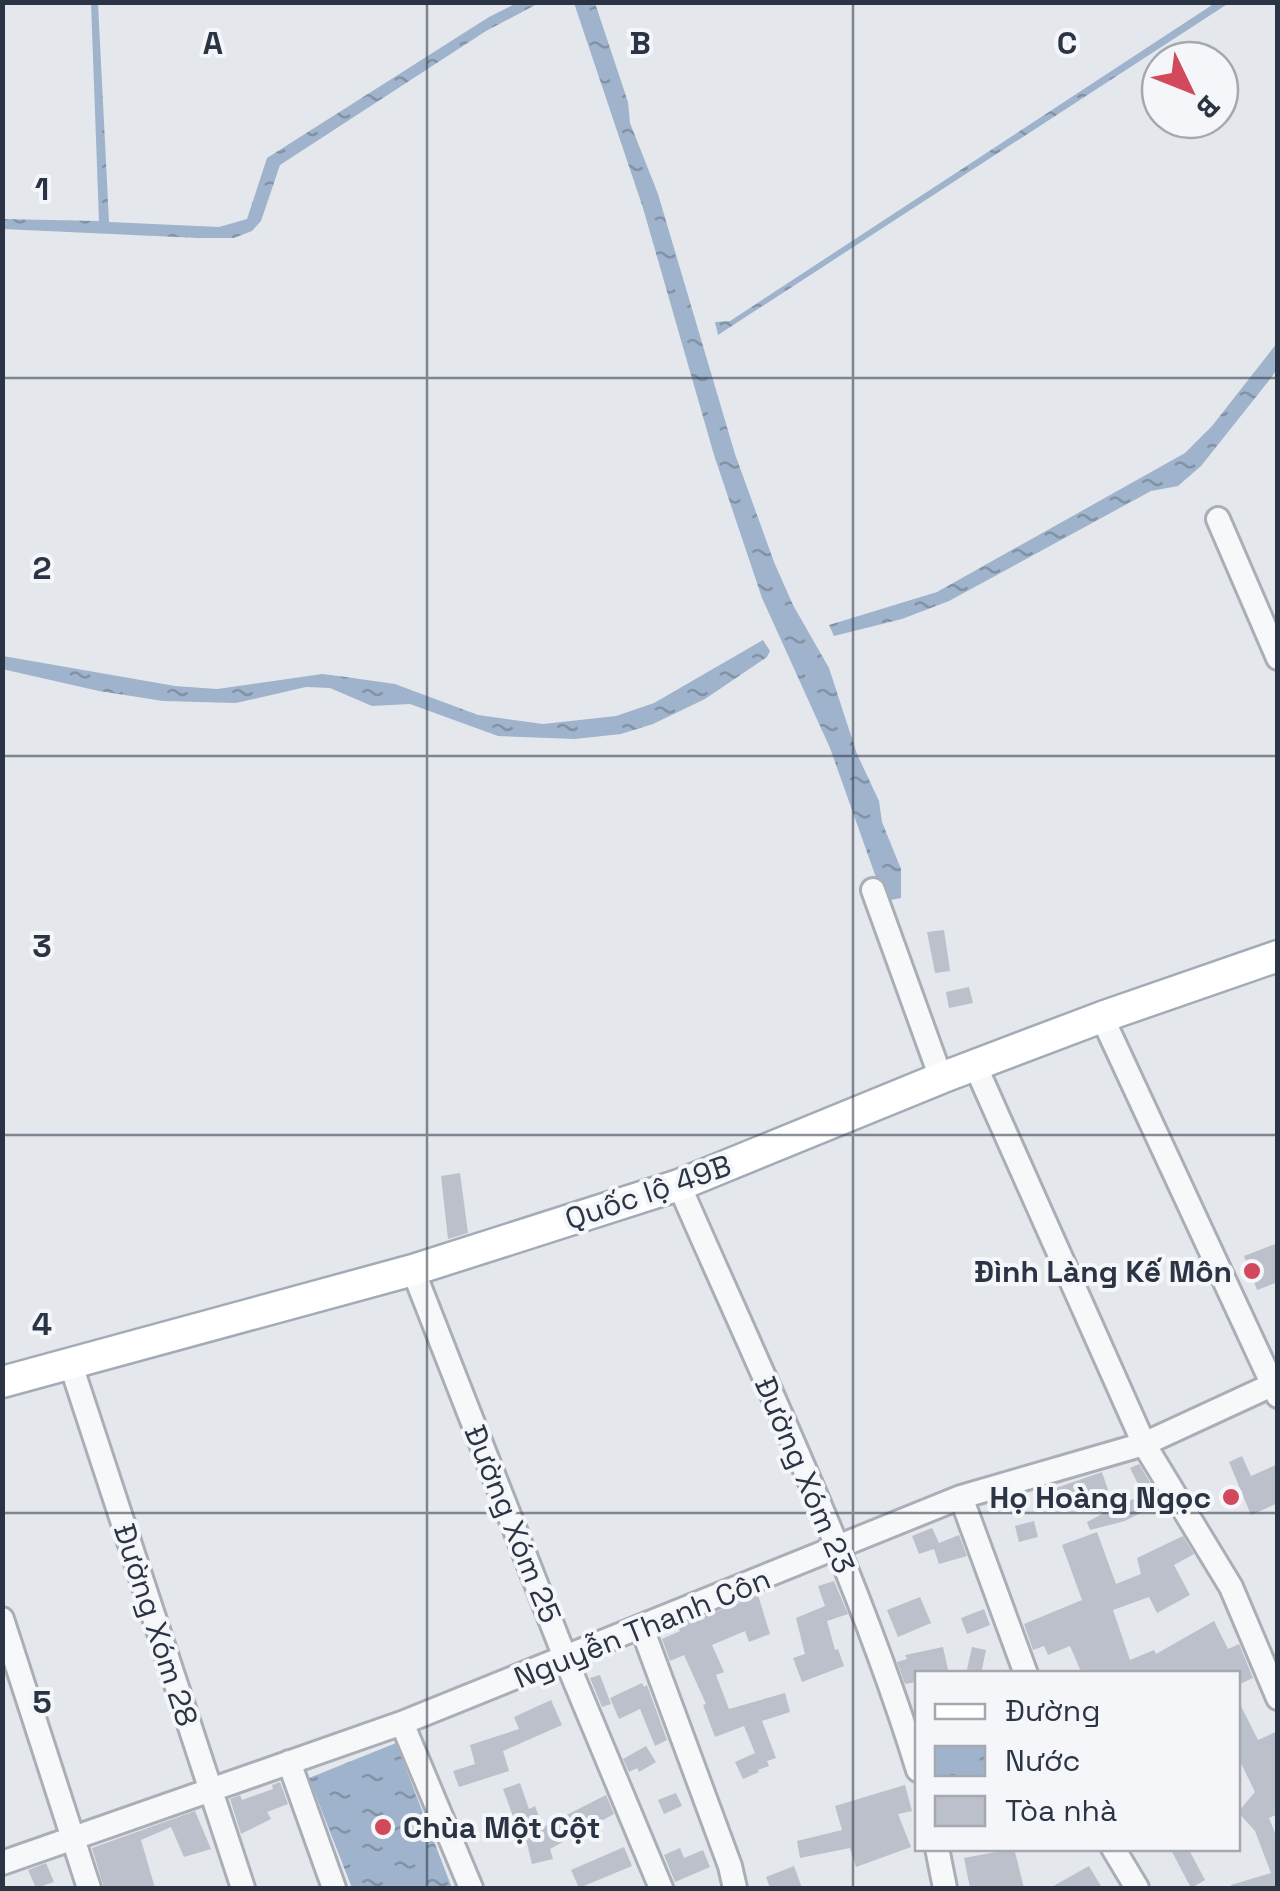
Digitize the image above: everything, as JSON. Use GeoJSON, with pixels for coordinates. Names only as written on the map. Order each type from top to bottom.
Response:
{"type":"FeatureCollection","features":[{"type":"Feature","properties":{"kind":"main road","name":"Quốc lộ 49B"},"geometry":{"type":"LineString","coordinates":[[2,1382],[413,1270],[680,1185],[1102,1016],[1278,956]]}},
{"type":"Feature","properties":{"kind":"street"},"geometry":{"type":"LineString","coordinates":[[1218,519],[1278,658]]}},
{"type":"Feature","properties":{"kind":"street"},"geometry":{"type":"LineString","coordinates":[[873,890],[941,1078]]}},
{"type":"Feature","properties":{"kind":"street"},"geometry":{"type":"LineString","coordinates":[[1102,1016],[1276,1389]]}},
{"type":"Feature","properties":{"kind":"street"},"geometry":{"type":"LineString","coordinates":[[975,1065],[1144,1444],[1231,1587],[1278,1698]]}},
{"type":"Feature","properties":{"kind":"street","name":"Đường Xóm 23"},"geometry":{"type":"LineString","coordinates":[[680,1185],[838,1548],[915,1760]]}},
{"type":"Feature","properties":{"kind":"street","name":"Đường Xóm 25"},"geometry":{"type":"LineString","coordinates":[[413,1270],[566,1660],[661,1888]]}},
{"type":"Feature","properties":{"kind":"street","name":"Đường Xóm 28"},"geometry":{"type":"LineString","coordinates":[[70,1362],[243,1888]]}},
{"type":"Feature","properties":{"kind":"street","name":"Nguyễn Thanh Côn"},"geometry":{"type":"LineString","coordinates":[[2,1862],[402,1723],[566,1660],[961,1497],[1144,1444],[1276,1389]]}},
{"type":"Feature","properties":{"kind":"street"},"geometry":{"type":"LineString","coordinates":[[961,1497],[1025,1671]]}},
{"type":"Feature","properties":{"kind":"street"},"geometry":{"type":"LineString","coordinates":[[2,1619],[89,1888]]}},
{"type":"Feature","properties":{"kind":"street"},"geometry":{"type":"LineString","coordinates":[[642,1628],[736,1888]]}},
{"type":"Feature","properties":{"kind":"street"},"geometry":{"type":"LineString","coordinates":[[402,1723],[471,1888]]}},
{"type":"Feature","properties":{"kind":"street"},"geometry":{"type":"LineString","coordinates":[[289,1762],[334,1888]]}},
{"type":"Feature","properties":{"kind":"street"},"geometry":{"type":"LineString","coordinates":[[938,1851],[945,1888]]}},
{"type":"Feature","properties":{"kind":"street"},"geometry":{"type":"LineString","coordinates":[[1115,1851],[1137,1888]]}},
{"type":"Feature","properties":{"kind":"water"},"geometry":{"type":"Polygon","coordinates":[[[91,3],[98,3],[109,222],[219,227],[247,219],[267,158],[489,17],[517,3],[539,3],[486,31],[280,165],[261,221],[252,231],[234,238],[198,238],[3,229],[3,219],[99,221],[91,3]]]}},
{"type":"Feature","properties":{"kind":"water"},"geometry":{"type":"Polygon","coordinates":[[[574,3],[595,3],[628,102],[630,123],[658,194],[735,454],[774,562],[829,668],[857,754],[879,801],[882,822],[901,869],[901,898],[891,900],[879,886],[830,748],[762,598],[714,455],[643,208],[574,3]]]}},
{"type":"Feature","properties":{"kind":"water"},"geometry":{"type":"Polygon","coordinates":[[[1215,3],[1229,3],[1172,40],[1159,40],[1215,3]]]}},
{"type":"Feature","properties":{"kind":"water"},"geometry":{"type":"Polygon","coordinates":[[[1140,52],[1140,61],[718,335],[715,322],[730,321],[1140,52]]]}},
{"type":"Feature","properties":{"kind":"water"},"geometry":{"type":"Polygon","coordinates":[[[1277,343],[1277,369],[1271,378],[1201,466],[1178,486],[1151,491],[949,601],[902,619],[834,636],[829,625],[937,592],[1185,453],[1212,426],[1277,343]]]}},
{"type":"Feature","properties":{"kind":"water"},"geometry":{"type":"Polygon","coordinates":[[[763,640],[770,651],[767,657],[705,699],[653,724],[621,734],[575,739],[498,736],[410,704],[372,706],[330,688],[306,687],[236,703],[163,701],[2,669],[3,656],[175,686],[217,689],[322,674],[395,684],[478,715],[543,724],[616,716],[654,703],[763,640]]]}},
{"type":"Feature","properties":{"kind":"water"},"geometry":{"type":"Polygon","coordinates":[[[396,1743],[452,1888],[352,1888],[309,1778],[396,1743]]]}},
{"type":"Feature","properties":{"kind":"building"},"geometry":{"type":"Polygon","coordinates":[[[944,930],[950,971],[935,973],[927,932],[944,930]]]}},
{"type":"Feature","properties":{"kind":"building"},"geometry":{"type":"Polygon","coordinates":[[[969,987],[973,1003],[949,1008],[946,992],[969,987]]]}},
{"type":"Feature","properties":{"kind":"building"},"geometry":{"type":"Polygon","coordinates":[[[460,1173],[468,1233],[448,1239],[441,1176],[460,1173]]]}},
{"type":"Feature","properties":{"kind":"building"},"geometry":{"type":"Polygon","coordinates":[[[1278,1243],[1278,1282],[1257,1290],[1244,1256],[1278,1243]]]}},
{"type":"Feature","properties":{"kind":"building"},"geometry":{"type":"Polygon","coordinates":[[[1242,1456],[1251,1476],[1278,1464],[1278,1503],[1251,1515],[1229,1462],[1242,1456]]]}},
{"type":"Feature","properties":{"kind":"building"},"geometry":{"type":"Polygon","coordinates":[[[1139,1464],[1166,1509],[1162,1512],[1158,1504],[1125,1521],[1090,1530],[1087,1522],[1102,1514],[1098,1500],[1111,1496],[1115,1508],[1143,1494],[1130,1468],[1139,1464]]]}},
{"type":"Feature","properties":{"kind":"building"},"geometry":{"type":"Polygon","coordinates":[[[1102,1472],[1108,1490],[1061,1503],[1056,1488],[1102,1472]]]}},
{"type":"Feature","properties":{"kind":"building"},"geometry":{"type":"Polygon","coordinates":[[[1034,1521],[1038,1537],[1019,1542],[1015,1526],[1034,1521]]]}},
{"type":"Feature","properties":{"kind":"building"},"geometry":{"type":"Polygon","coordinates":[[[932,1528],[939,1543],[959,1535],[967,1556],[939,1564],[934,1549],[919,1554],[912,1536],[932,1528]]]}},
{"type":"Feature","properties":{"kind":"building"},"geometry":{"type":"Polygon","coordinates":[[[1097,1532],[1116,1584],[1141,1574],[1137,1558],[1183,1536],[1194,1554],[1174,1565],[1190,1595],[1157,1613],[1149,1597],[1113,1610],[1130,1660],[1154,1650],[1156,1654],[1214,1621],[1228,1649],[1239,1644],[1253,1678],[1240,1684],[1240,1671],[1081,1671],[1070,1646],[1048,1655],[1044,1646],[1033,1650],[1024,1624],[1082,1600],[1062,1545],[1097,1532]]]}},
{"type":"Feature","properties":{"kind":"building"},"geometry":{"type":"Polygon","coordinates":[[[834,1581],[848,1614],[827,1621],[844,1666],[802,1682],[793,1658],[805,1654],[796,1618],[825,1606],[818,1586],[834,1581]]]}},
{"type":"Feature","properties":{"kind":"building"},"geometry":{"type":"Polygon","coordinates":[[[758,1595],[770,1634],[749,1642],[745,1631],[712,1645],[724,1672],[716,1675],[729,1709],[785,1693],[790,1712],[762,1721],[776,1758],[743,1779],[735,1762],[755,1753],[744,1726],[715,1737],[703,1705],[706,1704],[684,1655],[670,1661],[662,1639],[680,1631],[678,1627],[758,1595]]]}},
{"type":"Feature","properties":{"kind":"building"},"geometry":{"type":"Polygon","coordinates":[[[920,1597],[931,1623],[898,1637],[887,1610],[920,1597]]]}},
{"type":"Feature","properties":{"kind":"building"},"geometry":{"type":"Polygon","coordinates":[[[984,1609],[990,1625],[967,1634],[961,1618],[984,1609]]]}},
{"type":"Feature","properties":{"kind":"building"},"geometry":{"type":"Polygon","coordinates":[[[943,1647],[948,1671],[915,1671],[915,1682],[905,1684],[897,1662],[907,1659],[905,1655],[943,1647]]]}},
{"type":"Feature","properties":{"kind":"building"},"geometry":{"type":"Polygon","coordinates":[[[972,1647],[986,1650],[982,1671],[967,1671],[972,1647]]]}},
{"type":"Feature","properties":{"kind":"building"},"geometry":{"type":"Polygon","coordinates":[[[600,1675],[611,1704],[602,1707],[590,1678],[600,1675]]]}},
{"type":"Feature","properties":{"kind":"building"},"geometry":{"type":"Polygon","coordinates":[[[642,1683],[647,1685],[667,1740],[655,1746],[640,1709],[619,1719],[610,1698],[642,1683]]]}},
{"type":"Feature","properties":{"kind":"building"},"geometry":{"type":"Polygon","coordinates":[[[551,1700],[562,1725],[503,1751],[509,1771],[459,1787],[453,1771],[475,1764],[470,1745],[519,1729],[514,1717],[551,1700]]]}},
{"type":"Feature","properties":{"kind":"building"},"geometry":{"type":"Polygon","coordinates":[[[1240,1704],[1258,1740],[1278,1731],[1278,1814],[1269,1818],[1278,1840],[1278,1888],[1231,1888],[1271,1873],[1255,1831],[1240,1814],[1255,1792],[1240,1761],[1240,1704]]]}},
{"type":"Feature","properties":{"kind":"building"},"geometry":{"type":"Polygon","coordinates":[[[646,1746],[656,1762],[639,1772],[637,1768],[629,1772],[623,1759],[646,1746]]]}},
{"type":"Feature","properties":{"kind":"building"},"geometry":{"type":"Polygon","coordinates":[[[280,1782],[288,1804],[267,1812],[271,1819],[241,1834],[230,1799],[240,1795],[242,1800],[273,1789],[272,1785],[280,1782]]]}},
{"type":"Feature","properties":{"kind":"building"},"geometry":{"type":"Polygon","coordinates":[[[520,1783],[529,1809],[535,1806],[543,1827],[606,1795],[614,1814],[550,1849],[553,1859],[532,1864],[526,1839],[516,1842],[512,1829],[517,1827],[503,1789],[520,1783]]]}},
{"type":"Feature","properties":{"kind":"building"},"geometry":{"type":"Polygon","coordinates":[[[905,1785],[912,1811],[898,1814],[911,1847],[856,1867],[850,1848],[800,1858],[797,1841],[842,1830],[835,1806],[905,1785]]]}},
{"type":"Feature","properties":{"kind":"building"},"geometry":{"type":"Polygon","coordinates":[[[676,1793],[682,1806],[664,1814],[658,1800],[676,1793]]]}},
{"type":"Feature","properties":{"kind":"building"},"geometry":{"type":"Polygon","coordinates":[[[195,1811],[211,1849],[184,1857],[171,1827],[141,1840],[155,1888],[104,1888],[92,1848],[195,1811]]]}},
{"type":"Feature","properties":{"kind":"building"},"geometry":{"type":"Polygon","coordinates":[[[624,1847],[632,1866],[579,1888],[571,1870],[624,1847]]]}},
{"type":"Feature","properties":{"kind":"building"},"geometry":{"type":"Polygon","coordinates":[[[680,1848],[684,1858],[703,1850],[710,1867],[675,1882],[664,1855],[680,1848]]]}},
{"type":"Feature","properties":{"kind":"building"},"geometry":{"type":"Polygon","coordinates":[[[1015,1851],[1024,1888],[970,1888],[964,1858],[1015,1851]]]}},
{"type":"Feature","properties":{"kind":"building"},"geometry":{"type":"Polygon","coordinates":[[[1172,1851],[1190,1851],[1205,1880],[1191,1888],[1172,1851]]]}},
{"type":"Feature","properties":{"kind":"building"},"geometry":{"type":"Polygon","coordinates":[[[46,1863],[54,1882],[36,1888],[28,1870],[46,1863]]]}},
{"type":"Feature","properties":{"kind":"building"},"geometry":{"type":"Polygon","coordinates":[[[794,1866],[802,1888],[770,1888],[766,1877],[794,1866]]]}},
{"type":"Feature","properties":{"kind":"building"},"geometry":{"type":"Polygon","coordinates":[[[1089,1866],[1102,1888],[1050,1888],[1089,1866]]]}},
{"type":"Feature","properties":{"kind":"place","name":"Đình Làng Kế Môn"},"geometry":{"type":"Point","coordinates":[1252,1271]}},
{"type":"Feature","properties":{"kind":"place","name":"Họ Hoàng Ngọc"},"geometry":{"type":"Point","coordinates":[1231,1497]}},
{"type":"Feature","properties":{"kind":"place","name":"Chùa Một Cột"},"geometry":{"type":"Point","coordinates":[383,1827]}}]}
